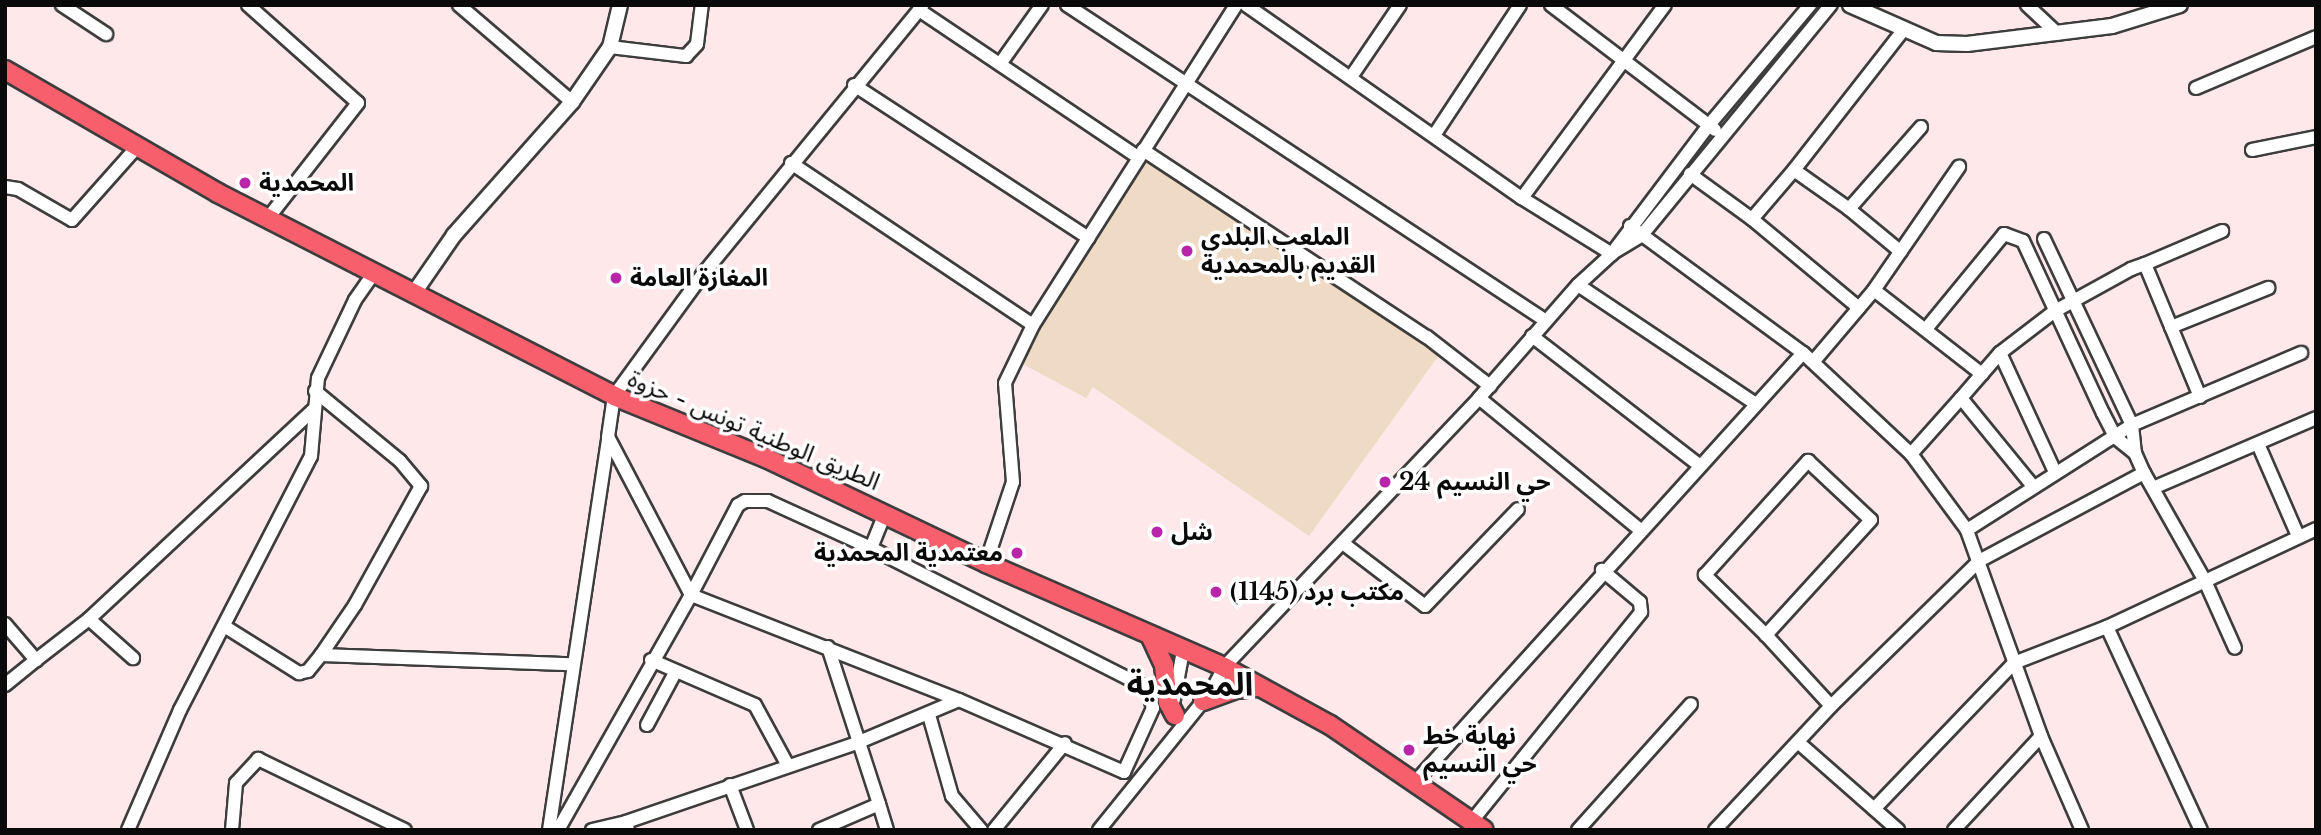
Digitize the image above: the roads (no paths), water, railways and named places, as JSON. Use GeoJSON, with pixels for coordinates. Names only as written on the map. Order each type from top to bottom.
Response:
{"type":"FeatureCollection","features":[{"type":"Feature","properties":{"kind":"main road","name":"الطريق الوطنية تونس - حزوة"},"geometry":{"type":"LineString","coordinates":[[5,70],[269,217],[614,396],[885,513],[986,563],[1224,667],[1416,781],[1478,825]]}},
{"type":"Feature","properties":{"kind":"main road"},"geometry":{"type":"LineString","coordinates":[[1150,635],[1164,665],[1168,702],[1176,723]]}},
{"type":"Feature","properties":{"kind":"main road"},"geometry":{"type":"LineString","coordinates":[[1203,701],[1236,689],[1262,688]]}},
{"type":"Feature","properties":{"kind":"street"},"geometry":{"type":"LineString","coordinates":[[62,5],[106,34]]}},
{"type":"Feature","properties":{"kind":"street"},"geometry":{"type":"LineString","coordinates":[[459,5],[572,102]]}},
{"type":"Feature","properties":{"kind":"street"},"geometry":{"type":"LineString","coordinates":[[414,293],[454,235],[572,102],[610,47],[621,5]]}},
{"type":"Feature","properties":{"kind":"street"},"geometry":{"type":"LineString","coordinates":[[610,47],[686,56],[697,44],[702,5]]}},
{"type":"Feature","properties":{"kind":"street"},"geometry":{"type":"LineString","coordinates":[[1000,64],[1042,5]]}},
{"type":"Feature","properties":{"kind":"street"},"geometry":{"type":"LineString","coordinates":[[1068,5],[1546,321]]}},
{"type":"Feature","properties":{"kind":"street"},"geometry":{"type":"LineString","coordinates":[[986,563],[1013,482],[1005,383],[1032,325],[1236,5]]}},
{"type":"Feature","properties":{"kind":"street"},"geometry":{"type":"LineString","coordinates":[[1351,77],[1400,5]]}},
{"type":"Feature","properties":{"kind":"street"},"geometry":{"type":"LineString","coordinates":[[1435,134],[1520,5]]}},
{"type":"Feature","properties":{"kind":"street"},"geometry":{"type":"LineString","coordinates":[[1551,5],[1721,134]]}},
{"type":"Feature","properties":{"kind":"street"},"geometry":{"type":"LineString","coordinates":[[1522,198],[1665,5]]}},
{"type":"Feature","properties":{"kind":"street"},"geometry":{"type":"LineString","coordinates":[[1636,231],[1709,125],[1810,5]]}},
{"type":"Feature","properties":{"kind":"street"},"geometry":{"type":"LineString","coordinates":[[1099,830],[1176,723],[1203,701],[1224,667],[1344,544],[1490,386],[1578,285],[1636,231],[1689,174],[1831,5]]}},
{"type":"Feature","properties":{"kind":"street"},"geometry":{"type":"LineString","coordinates":[[1850,5],[1902,32],[1936,43],[1967,44],[2058,34],[2148,17],[2180,5]]}},
{"type":"Feature","properties":{"kind":"street"},"geometry":{"type":"LineString","coordinates":[[2027,5],[2058,34]]}},
{"type":"Feature","properties":{"kind":"street"},"geometry":{"type":"LineString","coordinates":[[2137,5],[2148,17]]}},
{"type":"Feature","properties":{"kind":"street"},"geometry":{"type":"LineString","coordinates":[[247,6],[358,103],[269,217]]}},
{"type":"Feature","properties":{"kind":"street"},"geometry":{"type":"LineString","coordinates":[[1250,6],[1435,134],[1522,198],[1613,253]]}},
{"type":"Feature","properties":{"kind":"street"},"geometry":{"type":"LineString","coordinates":[[549,830],[571,664],[614,396],[791,163],[921,8],[1000,64],[1427,337],[1490,386]]}},
{"type":"Feature","properties":{"kind":"street"},"geometry":{"type":"LineString","coordinates":[[1752,219],[1794,170],[1902,32]]}},
{"type":"Feature","properties":{"kind":"street"},"geometry":{"type":"LineString","coordinates":[[2196,88],[2316,37]]}},
{"type":"Feature","properties":{"kind":"street"},"geometry":{"type":"LineString","coordinates":[[854,85],[1089,238]]}},
{"type":"Feature","properties":{"kind":"street"},"geometry":{"type":"LineString","coordinates":[[1849,209],[1921,127]]}},
{"type":"Feature","properties":{"kind":"street"},"geometry":{"type":"LineString","coordinates":[[2252,150],[2316,136]]}},
{"type":"Feature","properties":{"kind":"street"},"geometry":{"type":"LineString","coordinates":[[5,187],[18,190],[72,220],[138,146]]}},
{"type":"Feature","properties":{"kind":"street"},"geometry":{"type":"LineString","coordinates":[[791,163],[1032,325]]}},
{"type":"Feature","properties":{"kind":"street"},"geometry":{"type":"LineString","coordinates":[[1813,362],[1874,290],[1959,167]]}},
{"type":"Feature","properties":{"kind":"street"},"geometry":{"type":"LineString","coordinates":[[1794,170],[1849,209],[1901,251]]}},
{"type":"Feature","properties":{"kind":"street"},"geometry":{"type":"LineString","coordinates":[[1689,174],[1752,219],[1859,307]]}},
{"type":"Feature","properties":{"kind":"street"},"geometry":{"type":"LineString","coordinates":[[1636,231],[1803,353],[1911,454],[1967,530],[2041,736],[2082,830]]}},
{"type":"Feature","properties":{"kind":"street"},"geometry":{"type":"LineString","coordinates":[[1911,454],[2000,353],[2055,311],[2145,264],[2222,231]]}},
{"type":"Feature","properties":{"kind":"street"},"geometry":{"type":"LineString","coordinates":[[1926,329],[2004,234],[2023,240],[2115,436],[2135,453]]}},
{"type":"Feature","properties":{"kind":"street"},"geometry":{"type":"LineString","coordinates":[[2044,239],[2132,425],[2135,453],[2144,473],[2204,581],[2235,648]]}},
{"type":"Feature","properties":{"kind":"street"},"geometry":{"type":"LineString","coordinates":[[2145,264],[2200,397]]}},
{"type":"Feature","properties":{"kind":"street"},"geometry":{"type":"LineString","coordinates":[[128,830],[175,722],[311,456],[315,391],[355,300],[374,273]]}},
{"type":"Feature","properties":{"kind":"street"},"geometry":{"type":"LineString","coordinates":[[1578,285],[1756,404]]}},
{"type":"Feature","properties":{"kind":"street"},"geometry":{"type":"LineString","coordinates":[[2171,327],[2267,288]]}},
{"type":"Feature","properties":{"kind":"street"},"geometry":{"type":"LineString","coordinates":[[1874,290],[1982,374]]}},
{"type":"Feature","properties":{"kind":"street"},"geometry":{"type":"LineString","coordinates":[[1532,336],[1699,466]]}},
{"type":"Feature","properties":{"kind":"street"},"geometry":{"type":"LineString","coordinates":[[1416,781],[1602,570],[1803,353]]}},
{"type":"Feature","properties":{"kind":"street"},"geometry":{"type":"LineString","coordinates":[[2000,353],[2055,472]]}},
{"type":"Feature","properties":{"kind":"street"},"geometry":{"type":"LineString","coordinates":[[1967,530],[2032,485],[2132,425],[2301,353]]}},
{"type":"Feature","properties":{"kind":"street"},"geometry":{"type":"LineString","coordinates":[[224,626],[299,673],[308,671],[355,605],[421,486],[400,461],[315,391]]}},
{"type":"Feature","properties":{"kind":"street"},"geometry":{"type":"LineString","coordinates":[[1479,398],[1640,530]]}},
{"type":"Feature","properties":{"kind":"street"},"geometry":{"type":"LineString","coordinates":[[1961,398],[2032,485]]}},
{"type":"Feature","properties":{"kind":"street"},"geometry":{"type":"LineString","coordinates":[[5,685],[89,620],[314,409]]}},
{"type":"Feature","properties":{"kind":"street"},"geometry":{"type":"LineString","coordinates":[[2153,488],[2316,418]]}},
{"type":"Feature","properties":{"kind":"street"},"geometry":{"type":"LineString","coordinates":[[608,437],[691,594],[1065,743],[1136,780]]}},
{"type":"Feature","properties":{"kind":"street"},"geometry":{"type":"LineString","coordinates":[[2258,444],[2298,536]]}},
{"type":"Feature","properties":{"kind":"street"},"geometry":{"type":"LineString","coordinates":[[1766,635],[1871,520],[1808,461],[1705,575],[1766,635],[1831,706]]}},
{"type":"Feature","properties":{"kind":"street"},"geometry":{"type":"LineString","coordinates":[[1735,830],[1719,825],[1831,706],[1979,561],[2144,473]]}},
{"type":"Feature","properties":{"kind":"street"},"geometry":{"type":"LineString","coordinates":[[558,830],[738,505],[756,498],[872,548],[1148,692],[1153,708],[1124,772]]}},
{"type":"Feature","properties":{"kind":"street"},"geometry":{"type":"LineString","coordinates":[[1344,544],[1425,606],[1518,509]]}},
{"type":"Feature","properties":{"kind":"street"},"geometry":{"type":"LineString","coordinates":[[872,548],[885,513]]}},
{"type":"Feature","properties":{"kind":"street"},"geometry":{"type":"LineString","coordinates":[[1874,809],[2014,663],[2107,627],[2316,529]]}},
{"type":"Feature","properties":{"kind":"street"},"geometry":{"type":"LineString","coordinates":[[1478,825],[1640,612],[1640,602],[1602,570]]}},
{"type":"Feature","properties":{"kind":"street"},"geometry":{"type":"LineString","coordinates":[[89,620],[133,659]]}},
{"type":"Feature","properties":{"kind":"street"},"geometry":{"type":"LineString","coordinates":[[5,624],[36,660]]}},
{"type":"Feature","properties":{"kind":"street"},"geometry":{"type":"LineString","coordinates":[[2107,627],[2201,830]]}},
{"type":"Feature","properties":{"kind":"street"},"geometry":{"type":"LineString","coordinates":[[828,647],[887,830]]}},
{"type":"Feature","properties":{"kind":"street"},"geometry":{"type":"LineString","coordinates":[[1176,723],[1183,651]]}},
{"type":"Feature","properties":{"kind":"street"},"geometry":{"type":"LineString","coordinates":[[321,654],[571,664]]}},
{"type":"Feature","properties":{"kind":"street"},"geometry":{"type":"LineString","coordinates":[[651,660],[755,705],[786,764]]}},
{"type":"Feature","properties":{"kind":"street"},"geometry":{"type":"LineString","coordinates":[[647,725],[676,671]]}},
{"type":"Feature","properties":{"kind":"street"},"geometry":{"type":"LineString","coordinates":[[592,830],[627,826],[786,764],[859,742],[929,715],[959,700]]}},
{"type":"Feature","properties":{"kind":"street"},"geometry":{"type":"LineString","coordinates":[[1578,830],[1690,704]]}},
{"type":"Feature","properties":{"kind":"street"},"geometry":{"type":"LineString","coordinates":[[929,715],[953,796],[981,830]]}},
{"type":"Feature","properties":{"kind":"street"},"geometry":{"type":"LineString","coordinates":[[1954,830],[2041,736]]}},
{"type":"Feature","properties":{"kind":"street"},"geometry":{"type":"LineString","coordinates":[[994,830],[1065,743]]}},
{"type":"Feature","properties":{"kind":"street"},"geometry":{"type":"LineString","coordinates":[[1798,743],[1898,830]]}},
{"type":"Feature","properties":{"kind":"street"},"geometry":{"type":"LineString","coordinates":[[232,830],[236,783],[258,759],[405,830]]}},
{"type":"Feature","properties":{"kind":"street"},"geometry":{"type":"LineString","coordinates":[[730,785],[747,830]]}},
{"type":"Feature","properties":{"kind":"street"},"geometry":{"type":"LineString","coordinates":[[819,830],[879,804]]}},
{"type":"Feature","properties":{"kind":"place","name":"المحمدية"},"geometry":{"type":"Point","coordinates":[245,183]}},
{"type":"Feature","properties":{"kind":"place","name":"الملعب البلدي القديم بالمحمدية"},"geometry":{"type":"Point","coordinates":[1187,251]}},
{"type":"Feature","properties":{"kind":"place","name":"المغازة العامة"},"geometry":{"type":"Point","coordinates":[616,278]}},
{"type":"Feature","properties":{"kind":"place","name":"حي النسيم 24"},"geometry":{"type":"Point","coordinates":[1385,482]}},
{"type":"Feature","properties":{"kind":"place","name":"شل"},"geometry":{"type":"Point","coordinates":[1157,532]}},
{"type":"Feature","properties":{"kind":"place","name":"معتمدية المحمدية"},"geometry":{"type":"Point","coordinates":[1017,553]}},
{"type":"Feature","properties":{"kind":"place","name":"مكتب برد (1145)"},"geometry":{"type":"Point","coordinates":[1216,592]}},
{"type":"Feature","properties":{"kind":"place","name":"نهاية خط حي النسيم"},"geometry":{"type":"Point","coordinates":[1409,750]}},
{"type":"Feature","properties":{"kind":"district","name":"المحمدية"},"geometry":{"type":"Point","coordinates":[1190,684]}}]}
